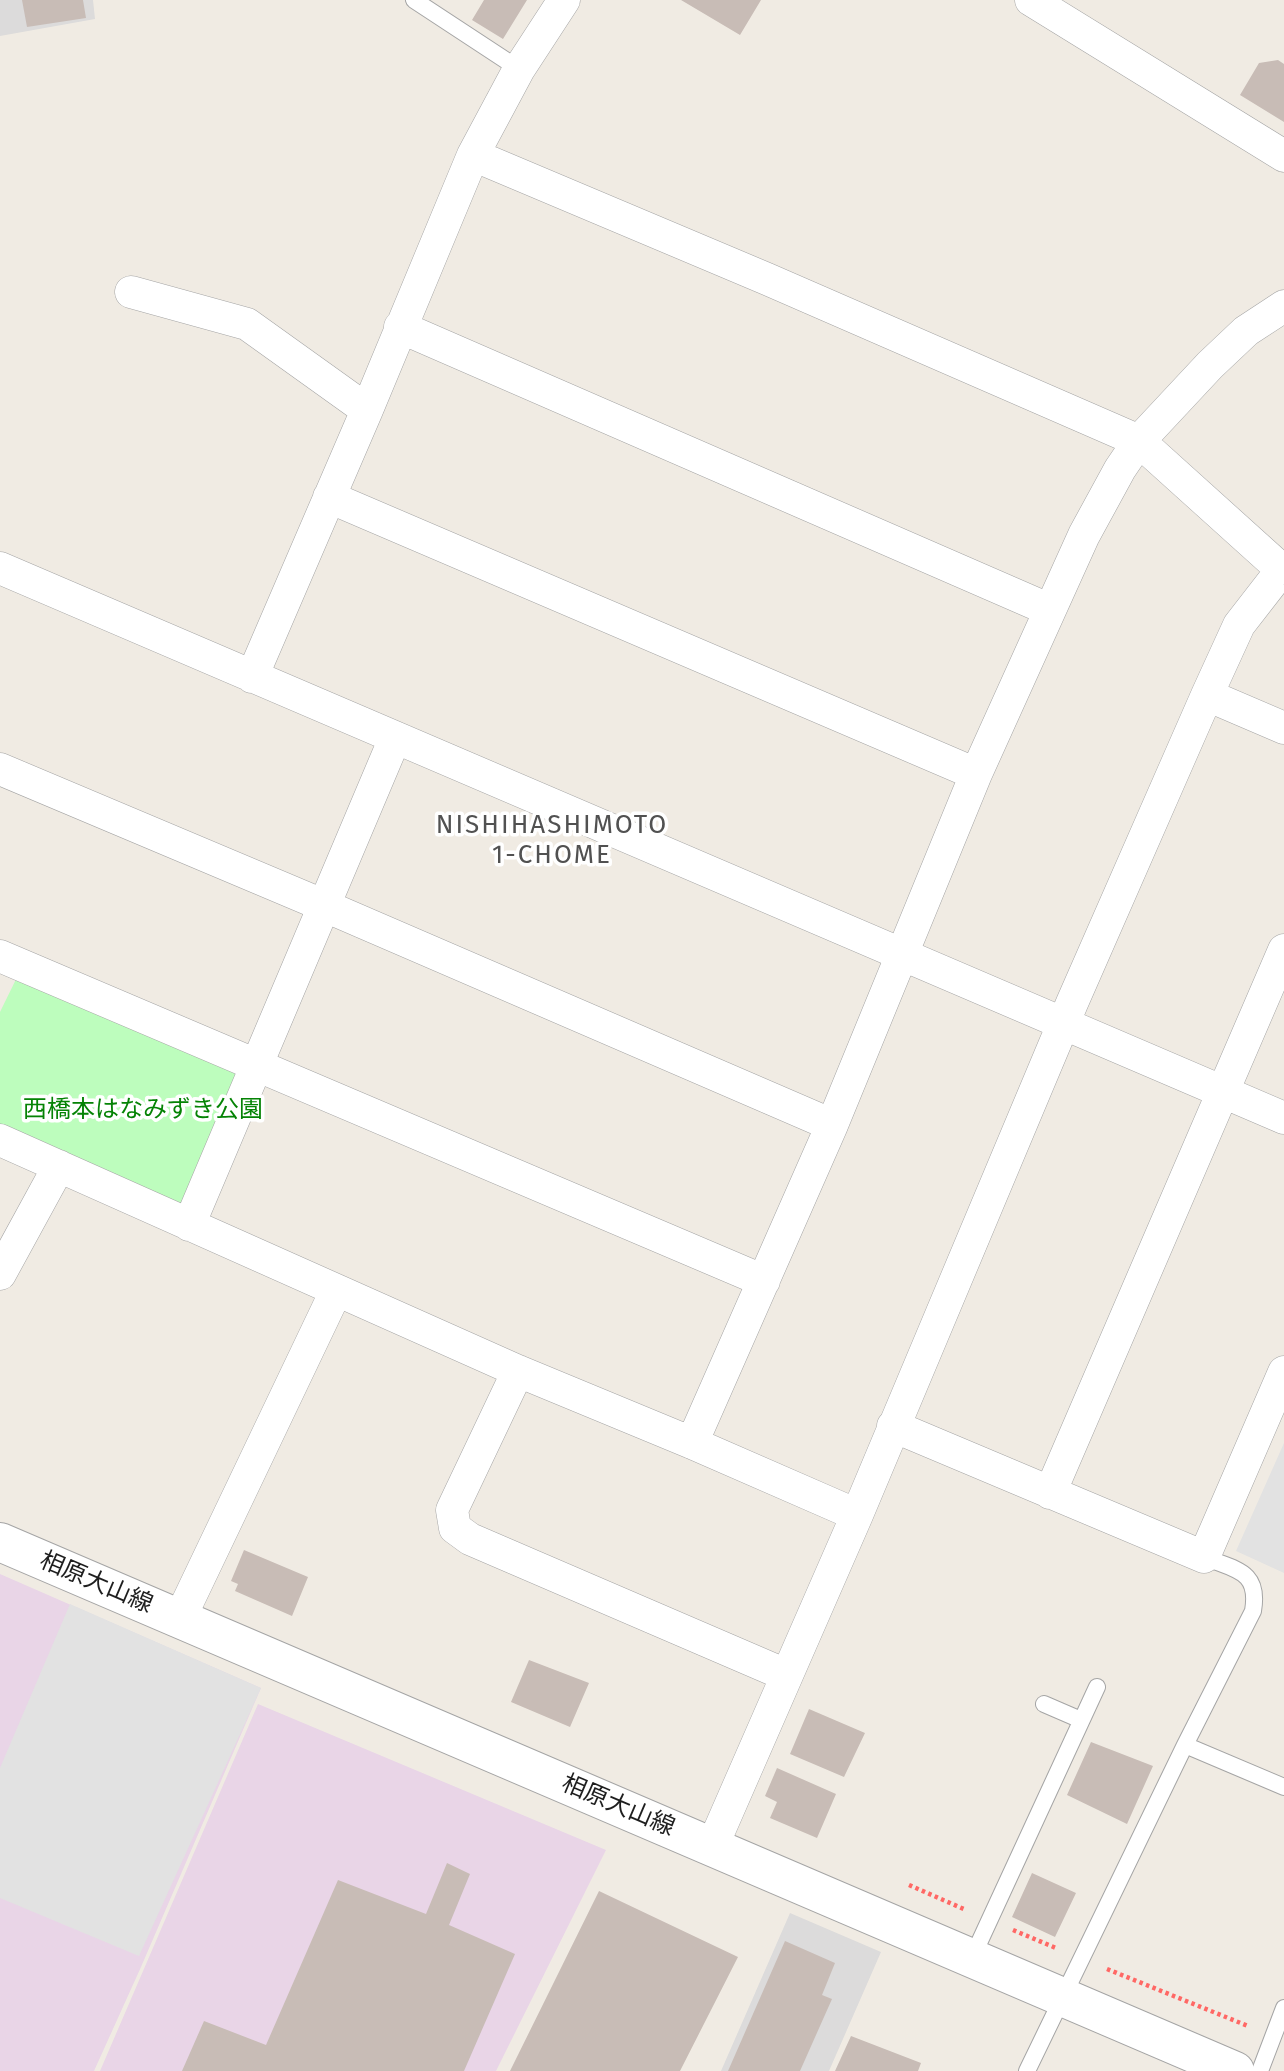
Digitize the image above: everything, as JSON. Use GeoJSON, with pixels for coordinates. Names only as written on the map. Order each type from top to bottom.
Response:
{"type":"FeatureCollection","features":[{"type":"Feature","properties":{"kind":"street"},"geometry":{"type":"LineString","coordinates":[[252,677],[473,155],[519,69],[564,0]]}},
{"type":"Feature","properties":{"kind":"street"},"geometry":{"type":"LineString","coordinates":[[1031,0],[1284,156]]}},
{"type":"Feature","properties":{"kind":"street"},"geometry":{"type":"LineString","coordinates":[[473,155],[779,284],[1139,441],[1283,568],[1239,625],[1206,695],[1064,1023],[857,1516],[712,1847]]}},
{"type":"Feature","properties":{"kind":"street"},"geometry":{"type":"LineString","coordinates":[[131,292],[247,324],[367,410]]}},
{"type":"Feature","properties":{"kind":"street"},"geometry":{"type":"LineString","coordinates":[[692,1443],[832,1125],[976,774],[1084,536],[1120,469],[1139,441],[1246,331],[1284,306]]}},
{"type":"Feature","properties":{"kind":"street"},"geometry":{"type":"LineString","coordinates":[[400,327],[1050,610]]}},
{"type":"Feature","properties":{"kind":"street"},"geometry":{"type":"LineString","coordinates":[[329,497],[976,774]]}},
{"type":"Feature","properties":{"kind":"street"},"geometry":{"type":"LineString","coordinates":[[0,568],[1284,1118]]}},
{"type":"Feature","properties":{"kind":"street"},"geometry":{"type":"LineString","coordinates":[[1206,695],[1284,728]]}},
{"type":"Feature","properties":{"kind":"street"},"geometry":{"type":"LineString","coordinates":[[189,1225],[395,738]]}},
{"type":"Feature","properties":{"kind":"street"},"geometry":{"type":"LineString","coordinates":[[0,769],[832,1125]]}},
{"type":"Feature","properties":{"kind":"street"},"geometry":{"type":"LineString","coordinates":[[1050,1493],[1284,950]]}},
{"type":"Feature","properties":{"kind":"street"},"geometry":{"type":"LineString","coordinates":[[0,956],[764,1282]]}},
{"type":"Feature","properties":{"kind":"street"},"geometry":{"type":"LineString","coordinates":[[0,1140],[518,1371],[692,1443],[857,1516]]}},
{"type":"Feature","properties":{"kind":"street"},"geometry":{"type":"LineString","coordinates":[[0,1274],[59,1166]]}},
{"type":"Feature","properties":{"kind":"street"},"geometry":{"type":"LineString","coordinates":[[180,1618],[336,1291]]}},
{"type":"Feature","properties":{"kind":"street"},"geometry":{"type":"LineString","coordinates":[[518,1371],[452,1510],[454,1528],[470,1539],[786,1675]]}},
{"type":"Feature","properties":{"kind":"street"},"geometry":{"type":"LineString","coordinates":[[894,1426],[1204,1557],[1284,1372]]}},
{"type":"Feature","properties":{"kind":"street","name":"相原大山線"},"geometry":{"type":"LineString","coordinates":[[0,1542],[1235,2071]]}},
{"type":"Feature","properties":{"kind":"lane"},"geometry":{"type":"LineString","coordinates":[[414,0],[519,69]]}},
{"type":"Feature","properties":{"kind":"lane"},"geometry":{"type":"LineString","coordinates":[[1027,2071],[1252,1611],[1255,1597],[1247,1576],[1204,1557]]}},
{"type":"Feature","properties":{"kind":"lane"},"geometry":{"type":"LineString","coordinates":[[972,1958],[1097,1687]]}},
{"type":"Feature","properties":{"kind":"lane"},"geometry":{"type":"LineString","coordinates":[[1044,1704],[1081,1720]]}},
{"type":"Feature","properties":{"kind":"lane"},"geometry":{"type":"LineString","coordinates":[[1185,1745],[1284,1787]]}},
{"type":"Feature","properties":{"kind":"lane"},"geometry":{"type":"LineString","coordinates":[[1260,2071],[1284,2008]]}},
{"type":"Feature","properties":{"kind":"shaded area"},"geometry":{"type":"Polygon","coordinates":[[[0,0],[93,0],[95,19],[0,36],[0,0]]]}},
{"type":"Feature","properties":{"kind":"shaded area"},"geometry":{"type":"Polygon","coordinates":[[[1284,1443],[1284,1573],[1236,1551],[1284,1443]]]}},
{"type":"Feature","properties":{"kind":"shaded area"},"geometry":{"type":"Polygon","coordinates":[[[0,1574],[261,1688],[94,2071],[0,2071],[0,1574]]]}},
{"type":"Feature","properties":{"kind":"shaded area"},"geometry":{"type":"Polygon","coordinates":[[[70,1604],[261,1688],[139,1956],[0,1898],[0,1768],[70,1604]]]}},
{"type":"Feature","properties":{"kind":"shaded area"},"geometry":{"type":"Polygon","coordinates":[[[258,1704],[606,1850],[496,2071],[100,2071],[258,1704]]]}},
{"type":"Feature","properties":{"kind":"shaded area"},"geometry":{"type":"Polygon","coordinates":[[[790,1913],[881,1952],[829,2071],[721,2071],[790,1913]]]}},
{"type":"Feature","properties":{"kind":"green space","name":"西橋本はなみずき公園"},"geometry":{"type":"Polygon","coordinates":[[[23,965],[255,1065],[189,1225],[0,1140],[0,1012],[23,965]]]}},
{"type":"Feature","properties":{"kind":"building"},"geometry":{"type":"Polygon","coordinates":[[[22,0],[83,0],[86,18],[27,27],[22,0]]]}},
{"type":"Feature","properties":{"kind":"building"},"geometry":{"type":"Polygon","coordinates":[[[484,0],[527,0],[503,39],[472,20],[484,0]]]}},
{"type":"Feature","properties":{"kind":"building"},"geometry":{"type":"Polygon","coordinates":[[[681,0],[761,0],[740,35],[681,0]]]}},
{"type":"Feature","properties":{"kind":"building"},"geometry":{"type":"Polygon","coordinates":[[[1278,60],[1284,64],[1284,122],[1240,95],[1259,63],[1278,60]]]}},
{"type":"Feature","properties":{"kind":"building"},"geometry":{"type":"Polygon","coordinates":[[[244,1550],[308,1577],[292,1616],[235,1591],[238,1584],[231,1581],[244,1550]]]}},
{"type":"Feature","properties":{"kind":"building"},"geometry":{"type":"Polygon","coordinates":[[[529,1660],[589,1683],[570,1727],[511,1702],[529,1660]]]}},
{"type":"Feature","properties":{"kind":"building"},"geometry":{"type":"Polygon","coordinates":[[[809,1709],[865,1733],[844,1777],[790,1754],[809,1709]]]}},
{"type":"Feature","properties":{"kind":"building"},"geometry":{"type":"Polygon","coordinates":[[[1091,1742],[1153,1766],[1127,1824],[1067,1795],[1091,1742]]]}},
{"type":"Feature","properties":{"kind":"building"},"geometry":{"type":"Polygon","coordinates":[[[777,1768],[836,1794],[817,1838],[770,1818],[777,1802],[765,1796],[777,1768]]]}},
{"type":"Feature","properties":{"kind":"building"},"geometry":{"type":"Polygon","coordinates":[[[447,1863],[470,1874],[449,1925],[515,1954],[464,2071],[182,2071],[204,2021],[266,2045],[338,1880],[426,1914],[447,1863]]]}},
{"type":"Feature","properties":{"kind":"building"},"geometry":{"type":"Polygon","coordinates":[[[1032,1873],[1076,1893],[1055,1937],[1012,1917],[1032,1873]]]}},
{"type":"Feature","properties":{"kind":"building"},"geometry":{"type":"Polygon","coordinates":[[[599,1891],[738,1957],[680,2071],[510,2071],[599,1891]]]}},
{"type":"Feature","properties":{"kind":"building"},"geometry":{"type":"Polygon","coordinates":[[[785,1941],[835,1963],[822,1995],[832,1999],[800,2071],[728,2071],[785,1941]]]}},
{"type":"Feature","properties":{"kind":"building"},"geometry":{"type":"Polygon","coordinates":[[[851,2036],[921,2063],[918,2071],[835,2071],[851,2036]]]}},
{"type":"Feature","properties":{"kind":"district","name":"NISHIHASHIMOTO 1-CHOME"},"geometry":{"type":"Point","coordinates":[552,841]}}]}
